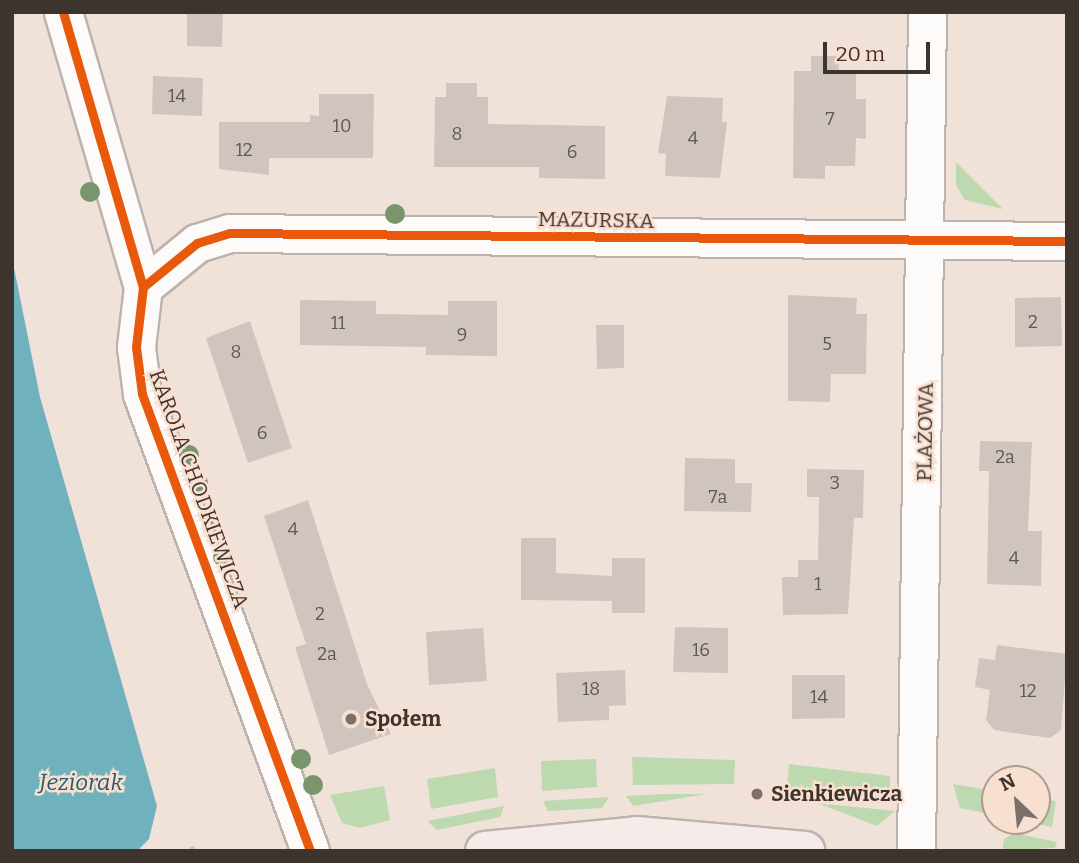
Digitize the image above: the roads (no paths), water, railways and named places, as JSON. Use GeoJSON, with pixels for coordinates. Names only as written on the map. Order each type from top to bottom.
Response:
{"type":"FeatureCollection","features":[{"type":"Feature","properties":{"kind":"main road"},"geometry":{"type":"LineString","coordinates":[[485,851],[637,836],[805,851]]}},
{"type":"Feature","properties":{"kind":"street","name":"KAROLA CHODKIEWICZA"},"geometry":{"type":"LineString","coordinates":[[63,12],[143,287],[136,347],[142,394],[310,851]]}},
{"type":"Feature","properties":{"kind":"street","name":"PLAŻOWA"},"geometry":{"type":"LineString","coordinates":[[916,851],[927,241],[926,12]]}},
{"type":"Feature","properties":{"kind":"street","name":"MAZURSKA"},"geometry":{"type":"LineString","coordinates":[[143,287],[197,243],[230,233],[1067,241]]}},
{"type":"Feature","properties":{"kind":"water","name":"Jeziorak"},"geometry":{"type":"Polygon","coordinates":[[[12,258],[40,397],[157,806],[149,839],[137,851],[12,851],[12,258]]]}},
{"type":"Feature","properties":{"kind":"place","name":"Społem"},"geometry":{"type":"Point","coordinates":[351,719]}},
{"type":"Feature","properties":{"kind":"place","name":"Sienkiewicza"},"geometry":{"type":"Point","coordinates":[757,794]}}]}
